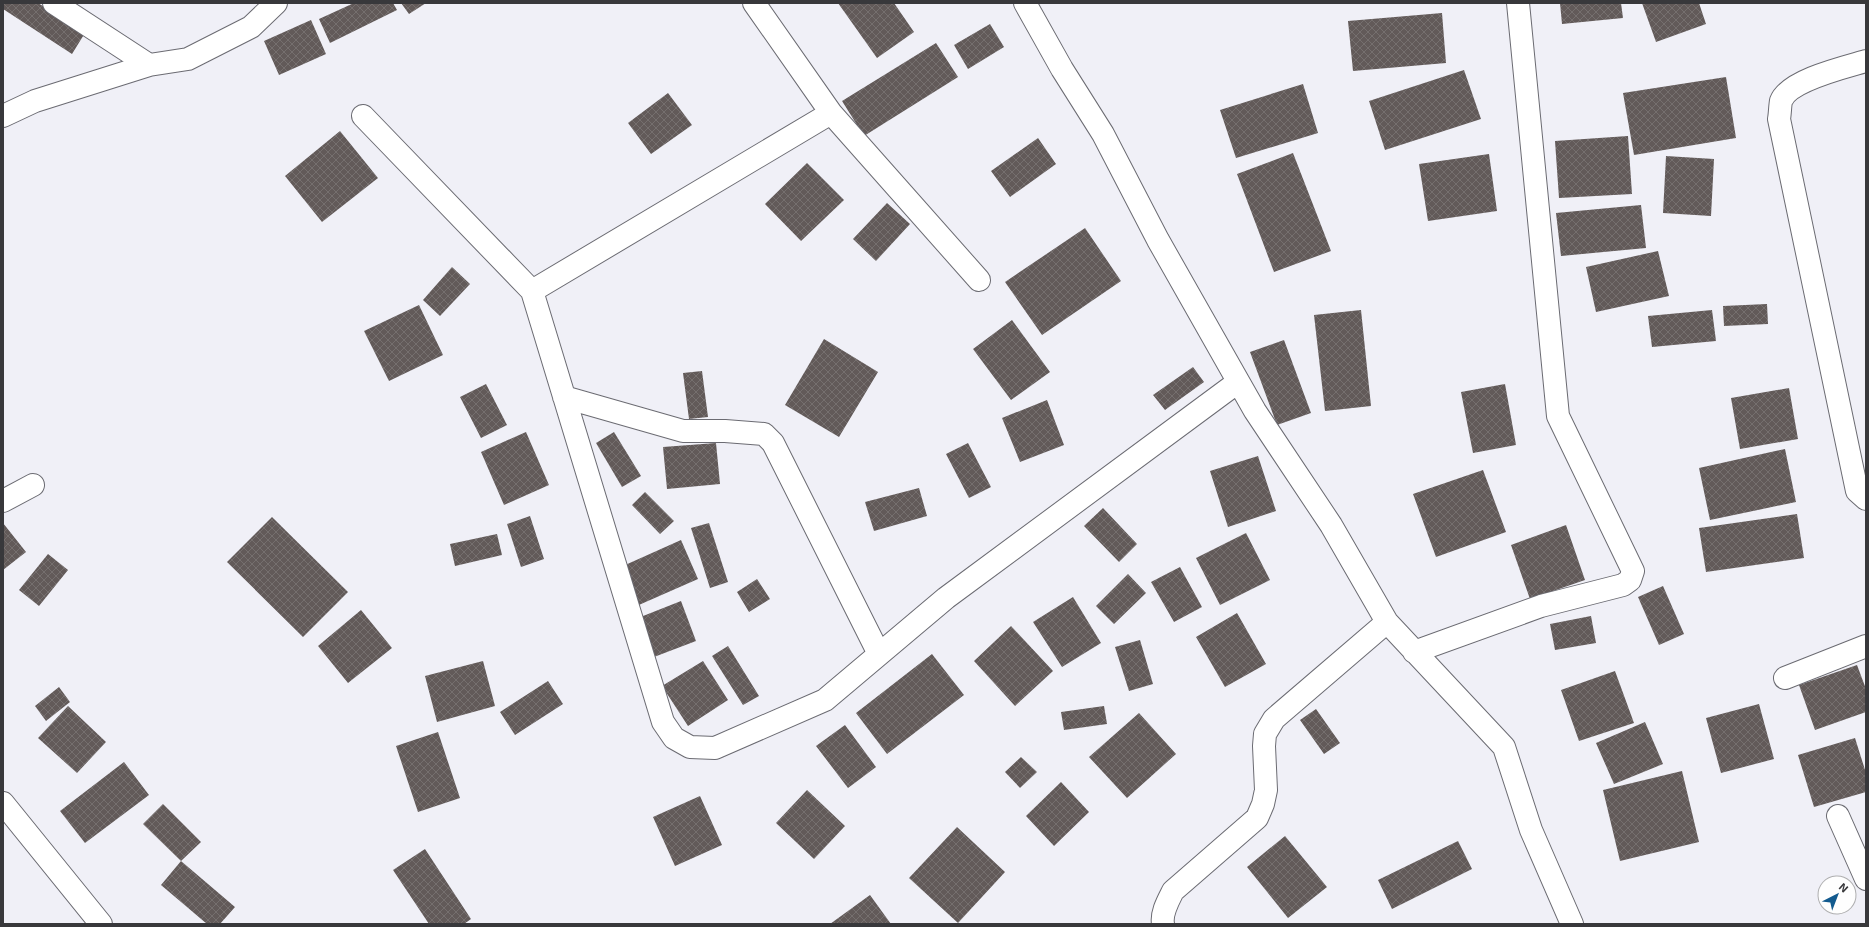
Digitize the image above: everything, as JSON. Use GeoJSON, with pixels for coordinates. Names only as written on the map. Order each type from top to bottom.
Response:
{"type":"FeatureCollection","features":[{"type":"Feature","properties":{"kind":"street"},"geometry":{"type":"LineString","coordinates":[[54,3],[149,65]]}},
{"type":"Feature","properties":{"kind":"street"},"geometry":{"type":"LineString","coordinates":[[3,116],[35,101],[149,65],[188,59],[251,27],[276,3]]}},
{"type":"Feature","properties":{"kind":"street"},"geometry":{"type":"LineString","coordinates":[[754,3],[831,113],[979,280]]}},
{"type":"Feature","properties":{"kind":"street"},"geometry":{"type":"LineString","coordinates":[[1025,3],[1062,69],[1103,134],[1158,240],[1238,382],[1255,411],[1331,525],[1387,622],[1504,748],[1531,830],[1572,924]]}},
{"type":"Feature","properties":{"kind":"street"},"geometry":{"type":"LineString","coordinates":[[1414,652],[1541,606],[1623,585],[1630,580],[1633,571],[1558,416],[1518,3]]}},
{"type":"Feature","properties":{"kind":"street"},"geometry":{"type":"LineString","coordinates":[[1866,61],[1821,75],[1794,86],[1782,100],[1780,120],[1857,491],[1866,498]]}},
{"type":"Feature","properties":{"kind":"street"},"geometry":{"type":"LineString","coordinates":[[532,291],[831,113]]}},
{"type":"Feature","properties":{"kind":"street"},"geometry":{"type":"LineString","coordinates":[[363,116],[532,291],[663,722],[674,738],[690,746],[715,748],[825,700],[946,598],[1238,382]]}},
{"type":"Feature","properties":{"kind":"street"},"geometry":{"type":"LineString","coordinates":[[564,397],[683,431],[725,431],[764,434],[774,443],[879,654]]}},
{"type":"Feature","properties":{"kind":"street"},"geometry":{"type":"LineString","coordinates":[[3,500],[34,485]]}},
{"type":"Feature","properties":{"kind":"street"},"geometry":{"type":"LineString","coordinates":[[1163,924],[1162,919],[1166,904],[1173,891],[1256,818],[1264,804],[1266,790],[1264,746],[1265,734],[1274,719],[1387,622]]}},
{"type":"Feature","properties":{"kind":"street"},"geometry":{"type":"LineString","coordinates":[[1785,678],[1866,646]]}},
{"type":"Feature","properties":{"kind":"street"},"geometry":{"type":"LineString","coordinates":[[3,803],[101,924]]}},
{"type":"Feature","properties":{"kind":"street"},"geometry":{"type":"LineString","coordinates":[[1838,816],[1866,879]]}},
{"type":"Feature","properties":{"kind":"building"},"geometry":{"type":"Polygon","coordinates":[[[3,3],[38,3],[85,33],[72,54],[3,9],[3,3]]]}},
{"type":"Feature","properties":{"kind":"building"},"geometry":{"type":"Polygon","coordinates":[[[354,3],[393,3],[397,10],[330,43],[319,19],[354,3]]]}},
{"type":"Feature","properties":{"kind":"building"},"geometry":{"type":"Polygon","coordinates":[[[401,3],[426,3],[409,14],[401,3]]]}},
{"type":"Feature","properties":{"kind":"building"},"geometry":{"type":"Polygon","coordinates":[[[838,3],[894,3],[914,32],[877,58],[838,3]]]}},
{"type":"Feature","properties":{"kind":"building"},"geometry":{"type":"Polygon","coordinates":[[[1560,3],[1621,3],[1623,18],[1562,24],[1560,3]]]}},
{"type":"Feature","properties":{"kind":"building"},"geometry":{"type":"Polygon","coordinates":[[[1642,3],[1699,3],[1706,24],[1656,42],[1642,3]]]}},
{"type":"Feature","properties":{"kind":"building"},"geometry":{"type":"Polygon","coordinates":[[[1442,13],[1446,63],[1353,71],[1348,21],[1442,13]]]}},
{"type":"Feature","properties":{"kind":"building"},"geometry":{"type":"Polygon","coordinates":[[[311,20],[326,54],[279,75],[264,41],[311,20]]]}},
{"type":"Feature","properties":{"kind":"building"},"geometry":{"type":"Polygon","coordinates":[[[990,24],[1004,47],[968,69],[954,45],[990,24]]]}},
{"type":"Feature","properties":{"kind":"building"},"geometry":{"type":"Polygon","coordinates":[[[936,43],[958,77],[864,136],[842,101],[936,43]]]}},
{"type":"Feature","properties":{"kind":"building"},"geometry":{"type":"Polygon","coordinates":[[[1464,70],[1481,119],[1385,150],[1369,101],[1464,70]]]}},
{"type":"Feature","properties":{"kind":"building"},"geometry":{"type":"Polygon","coordinates":[[[1726,77],[1736,138],[1634,155],[1623,93],[1726,77]]]}},
{"type":"Feature","properties":{"kind":"building"},"geometry":{"type":"Polygon","coordinates":[[[1303,84],[1318,133],[1236,158],[1220,110],[1303,84]]]}},
{"type":"Feature","properties":{"kind":"building"},"geometry":{"type":"Polygon","coordinates":[[[668,93],[692,125],[651,154],[628,123],[668,93]]]}},
{"type":"Feature","properties":{"kind":"building"},"geometry":{"type":"Polygon","coordinates":[[[340,131],[378,178],[322,222],[285,176],[340,131]]]}},
{"type":"Feature","properties":{"kind":"building"},"geometry":{"type":"Polygon","coordinates":[[[1628,136],[1632,194],[1559,198],[1555,141],[1628,136]]]}},
{"type":"Feature","properties":{"kind":"building"},"geometry":{"type":"Polygon","coordinates":[[[1038,138],[1056,164],[1010,197],[991,171],[1038,138]]]}},
{"type":"Feature","properties":{"kind":"building"},"geometry":{"type":"Polygon","coordinates":[[[1293,153],[1331,251],[1274,272],[1237,174],[1293,153]]]}},
{"type":"Feature","properties":{"kind":"building"},"geometry":{"type":"Polygon","coordinates":[[[1489,154],[1497,211],[1428,221],[1419,164],[1489,154]]]}},
{"type":"Feature","properties":{"kind":"building"},"geometry":{"type":"Polygon","coordinates":[[[1666,156],[1714,159],[1711,216],[1663,213],[1666,156]]]}},
{"type":"Feature","properties":{"kind":"building"},"geometry":{"type":"Polygon","coordinates":[[[807,163],[844,200],[801,241],[765,204],[807,163]]]}},
{"type":"Feature","properties":{"kind":"building"},"geometry":{"type":"Polygon","coordinates":[[[887,203],[910,224],[876,261],[853,239],[887,203]]]}},
{"type":"Feature","properties":{"kind":"building"},"geometry":{"type":"Polygon","coordinates":[[[1641,205],[1646,248],[1561,256],[1556,213],[1641,205]]]}},
{"type":"Feature","properties":{"kind":"building"},"geometry":{"type":"Polygon","coordinates":[[[1085,228],[1121,281],[1042,335],[1005,282],[1085,228]]]}},
{"type":"Feature","properties":{"kind":"building"},"geometry":{"type":"Polygon","coordinates":[[[1658,251],[1669,296],[1596,312],[1586,267],[1658,251]]]}},
{"type":"Feature","properties":{"kind":"building"},"geometry":{"type":"Polygon","coordinates":[[[452,267],[470,284],[440,316],[423,300],[452,267]]]}},
{"type":"Feature","properties":{"kind":"building"},"geometry":{"type":"Polygon","coordinates":[[[1767,304],[1768,324],[1724,326],[1723,306],[1767,304]]]}},
{"type":"Feature","properties":{"kind":"building"},"geometry":{"type":"Polygon","coordinates":[[[419,305],[443,355],[389,381],[364,331],[419,305]]]}},
{"type":"Feature","properties":{"kind":"building"},"geometry":{"type":"Polygon","coordinates":[[[1361,310],[1371,406],[1325,411],[1314,315],[1361,310]]]}},
{"type":"Feature","properties":{"kind":"building"},"geometry":{"type":"Polygon","coordinates":[[[1712,310],[1716,341],[1652,347],[1648,316],[1712,310]]]}},
{"type":"Feature","properties":{"kind":"building"},"geometry":{"type":"Polygon","coordinates":[[[1012,320],[1050,372],[1011,400],[973,349],[1012,320]]]}},
{"type":"Feature","properties":{"kind":"building"},"geometry":{"type":"Polygon","coordinates":[[[824,339],[878,372],[839,437],[785,405],[824,339]]]}},
{"type":"Feature","properties":{"kind":"building"},"geometry":{"type":"Polygon","coordinates":[[[1284,340],[1311,413],[1277,425],[1250,352],[1284,340]]]}},
{"type":"Feature","properties":{"kind":"building"},"geometry":{"type":"Polygon","coordinates":[[[1193,367],[1204,382],[1165,410],[1153,395],[1193,367]]]}},
{"type":"Feature","properties":{"kind":"building"},"geometry":{"type":"Polygon","coordinates":[[[702,371],[708,417],[689,419],[683,373],[702,371]]]}},
{"type":"Feature","properties":{"kind":"building"},"geometry":{"type":"Polygon","coordinates":[[[486,384],[507,425],[481,438],[460,397],[486,384]]]}},
{"type":"Feature","properties":{"kind":"building"},"geometry":{"type":"Polygon","coordinates":[[[1505,384],[1516,445],[1473,453],[1461,392],[1505,384]]]}},
{"type":"Feature","properties":{"kind":"building"},"geometry":{"type":"Polygon","coordinates":[[[1789,388],[1798,439],[1740,449],[1731,398],[1789,388]]]}},
{"type":"Feature","properties":{"kind":"building"},"geometry":{"type":"Polygon","coordinates":[[[1047,400],[1064,445],[1020,462],[1002,418],[1047,400]]]}},
{"type":"Feature","properties":{"kind":"building"},"geometry":{"type":"Polygon","coordinates":[[[526,432],[549,485],[504,505],[481,452],[526,432]]]}},
{"type":"Feature","properties":{"kind":"building"},"geometry":{"type":"Polygon","coordinates":[[[614,432],[641,476],[622,487],[596,443],[614,432]]]}},
{"type":"Feature","properties":{"kind":"building"},"geometry":{"type":"Polygon","coordinates":[[[716,443],[720,484],[667,489],[663,447],[716,443]]]}},
{"type":"Feature","properties":{"kind":"building"},"geometry":{"type":"Polygon","coordinates":[[[968,443],[991,487],[969,498],[946,454],[968,443]]]}},
{"type":"Feature","properties":{"kind":"building"},"geometry":{"type":"Polygon","coordinates":[[[1785,449],[1796,502],[1710,520],[1699,468],[1785,449]]]}},
{"type":"Feature","properties":{"kind":"building"},"geometry":{"type":"Polygon","coordinates":[[[1258,456],[1276,511],[1228,527],[1210,471],[1258,456]]]}},
{"type":"Feature","properties":{"kind":"building"},"geometry":{"type":"Polygon","coordinates":[[[1483,470],[1506,532],[1436,557],[1413,494],[1483,470]]]}},
{"type":"Feature","properties":{"kind":"building"},"geometry":{"type":"Polygon","coordinates":[[[919,488],[927,516],[874,531],[865,502],[919,488]]]}},
{"type":"Feature","properties":{"kind":"building"},"geometry":{"type":"Polygon","coordinates":[[[645,492],[674,521],[660,534],[632,505],[645,492]]]}},
{"type":"Feature","properties":{"kind":"building"},"geometry":{"type":"Polygon","coordinates":[[[1103,508],[1137,544],[1119,562],[1084,526],[1103,508]]]}},
{"type":"Feature","properties":{"kind":"building"},"geometry":{"type":"Polygon","coordinates":[[[1797,514],[1804,558],[1706,572],[1699,528],[1797,514]]]}},
{"type":"Feature","properties":{"kind":"building"},"geometry":{"type":"Polygon","coordinates":[[[530,516],[544,559],[521,567],[507,524],[530,516]]]}},
{"type":"Feature","properties":{"kind":"building"},"geometry":{"type":"Polygon","coordinates":[[[272,517],[348,592],[303,637],[227,562],[272,517]]]}},
{"type":"Feature","properties":{"kind":"building"},"geometry":{"type":"Polygon","coordinates":[[[3,523],[26,552],[3,570],[3,523]]]}},
{"type":"Feature","properties":{"kind":"building"},"geometry":{"type":"Polygon","coordinates":[[[709,523],[728,582],[710,588],[691,528],[709,523]]]}},
{"type":"Feature","properties":{"kind":"building"},"geometry":{"type":"Polygon","coordinates":[[[1566,525],[1585,580],[1530,599],[1511,545],[1566,525]]]}},
{"type":"Feature","properties":{"kind":"building"},"geometry":{"type":"Polygon","coordinates":[[[1246,533],[1270,580],[1220,605],[1196,558],[1246,533]]]}},
{"type":"Feature","properties":{"kind":"building"},"geometry":{"type":"Polygon","coordinates":[[[497,534],[502,555],[455,566],[450,544],[497,534]]]}},
{"type":"Feature","properties":{"kind":"building"},"geometry":{"type":"Polygon","coordinates":[[[681,540],[698,579],[632,608],[614,570],[681,540]]]}},
{"type":"Feature","properties":{"kind":"building"},"geometry":{"type":"Polygon","coordinates":[[[48,554],[68,570],[39,606],[19,590],[48,554]]]}},
{"type":"Feature","properties":{"kind":"building"},"geometry":{"type":"Polygon","coordinates":[[[1180,567],[1202,607],[1174,622],[1151,582],[1180,567]]]}},
{"type":"Feature","properties":{"kind":"building"},"geometry":{"type":"Polygon","coordinates":[[[1128,574],[1146,593],[1114,624],[1096,606],[1128,574]]]}},
{"type":"Feature","properties":{"kind":"building"},"geometry":{"type":"Polygon","coordinates":[[[757,579],[770,599],[749,612],[737,592],[757,579]]]}},
{"type":"Feature","properties":{"kind":"building"},"geometry":{"type":"Polygon","coordinates":[[[1663,586],[1684,634],[1659,645],[1638,597],[1663,586]]]}},
{"type":"Feature","properties":{"kind":"building"},"geometry":{"type":"Polygon","coordinates":[[[1073,597],[1101,643],[1062,667],[1033,622],[1073,597]]]}},
{"type":"Feature","properties":{"kind":"building"},"geometry":{"type":"Polygon","coordinates":[[[681,601],[696,641],[654,657],[638,618],[681,601]]]}},
{"type":"Feature","properties":{"kind":"building"},"geometry":{"type":"Polygon","coordinates":[[[361,610],[392,648],[348,683],[318,646],[361,610]]]}},
{"type":"Feature","properties":{"kind":"building"},"geometry":{"type":"Polygon","coordinates":[[[1237,613],[1266,664],[1225,687],[1196,637],[1237,613]]]}},
{"type":"Feature","properties":{"kind":"building"},"geometry":{"type":"Polygon","coordinates":[[[1591,616],[1596,643],[1555,650],[1550,624],[1591,616]]]}},
{"type":"Feature","properties":{"kind":"building"},"geometry":{"type":"Polygon","coordinates":[[[1011,626],[1053,671],[1015,706],[974,661],[1011,626]]]}},
{"type":"Feature","properties":{"kind":"building"},"geometry":{"type":"Polygon","coordinates":[[[1140,640],[1153,684],[1129,691],[1115,647],[1140,640]]]}},
{"type":"Feature","properties":{"kind":"building"},"geometry":{"type":"Polygon","coordinates":[[[728,646],[759,696],[743,705],[712,656],[728,646]]]}},
{"type":"Feature","properties":{"kind":"building"},"geometry":{"type":"Polygon","coordinates":[[[932,654],[964,695],[887,754],[856,713],[932,654]]]}},
{"type":"Feature","properties":{"kind":"building"},"geometry":{"type":"Polygon","coordinates":[[[483,661],[495,706],[437,722],[425,676],[483,661]]]}},
{"type":"Feature","properties":{"kind":"building"},"geometry":{"type":"Polygon","coordinates":[[[703,661],[728,700],[688,726],[662,686],[703,661]]]}},
{"type":"Feature","properties":{"kind":"building"},"geometry":{"type":"Polygon","coordinates":[[[1857,665],[1866,689],[1866,712],[1815,730],[1799,685],[1857,665]]]}},
{"type":"Feature","properties":{"kind":"building"},"geometry":{"type":"Polygon","coordinates":[[[1615,671],[1634,723],[1579,741],[1561,690],[1615,671]]]}},
{"type":"Feature","properties":{"kind":"building"},"geometry":{"type":"Polygon","coordinates":[[[548,681],[563,704],[515,735],[500,712],[548,681]]]}},
{"type":"Feature","properties":{"kind":"building"},"geometry":{"type":"Polygon","coordinates":[[[59,687],[70,702],[46,721],[35,706],[59,687]]]}},
{"type":"Feature","properties":{"kind":"building"},"geometry":{"type":"Polygon","coordinates":[[[1759,704],[1774,759],[1721,773],[1706,718],[1759,704]]]}},
{"type":"Feature","properties":{"kind":"building"},"geometry":{"type":"Polygon","coordinates":[[[68,706],[106,742],[77,773],[38,738],[68,706]]]}},
{"type":"Feature","properties":{"kind":"building"},"geometry":{"type":"Polygon","coordinates":[[[1104,706],[1107,724],[1064,730],[1061,712],[1104,706]]]}},
{"type":"Feature","properties":{"kind":"building"},"geometry":{"type":"Polygon","coordinates":[[[1316,709],[1340,743],[1324,754],[1300,720],[1316,709]]]}},
{"type":"Feature","properties":{"kind":"building"},"geometry":{"type":"Polygon","coordinates":[[[1139,713],[1176,754],[1127,798],[1089,757],[1139,713]]]}},
{"type":"Feature","properties":{"kind":"building"},"geometry":{"type":"Polygon","coordinates":[[[1645,722],[1663,764],[1614,784],[1596,743],[1645,722]]]}},
{"type":"Feature","properties":{"kind":"building"},"geometry":{"type":"Polygon","coordinates":[[[845,725],[876,767],[848,788],[816,746],[845,725]]]}},
{"type":"Feature","properties":{"kind":"building"},"geometry":{"type":"Polygon","coordinates":[[[438,732],[460,798],[418,812],[396,746],[438,732]]]}},
{"type":"Feature","properties":{"kind":"building"},"geometry":{"type":"Polygon","coordinates":[[[1855,738],[1866,773],[1866,792],[1814,807],[1798,755],[1855,738]]]}},
{"type":"Feature","properties":{"kind":"building"},"geometry":{"type":"Polygon","coordinates":[[[1021,757],[1037,772],[1020,788],[1005,772],[1021,757]]]}},
{"type":"Feature","properties":{"kind":"building"},"geometry":{"type":"Polygon","coordinates":[[[124,762],[149,795],[85,843],[60,811],[124,762]]]}},
{"type":"Feature","properties":{"kind":"building"},"geometry":{"type":"Polygon","coordinates":[[[1682,771],[1699,842],[1620,861],[1603,790],[1682,771]]]}},
{"type":"Feature","properties":{"kind":"building"},"geometry":{"type":"Polygon","coordinates":[[[1061,782],[1089,812],[1054,846],[1026,816],[1061,782]]]}},
{"type":"Feature","properties":{"kind":"building"},"geometry":{"type":"Polygon","coordinates":[[[807,790],[845,826],[814,859],[776,823],[807,790]]]}},
{"type":"Feature","properties":{"kind":"building"},"geometry":{"type":"Polygon","coordinates":[[[700,796],[722,845],[675,866],[653,817],[700,796]]]}},
{"type":"Feature","properties":{"kind":"building"},"geometry":{"type":"Polygon","coordinates":[[[163,804],[201,842],[181,861],[143,824],[163,804]]]}},
{"type":"Feature","properties":{"kind":"building"},"geometry":{"type":"Polygon","coordinates":[[[957,827],[1005,872],[958,923],[909,878],[957,827]]]}},
{"type":"Feature","properties":{"kind":"building"},"geometry":{"type":"Polygon","coordinates":[[[1285,836],[1327,887],[1288,918],[1247,867],[1285,836]]]}},
{"type":"Feature","properties":{"kind":"building"},"geometry":{"type":"Polygon","coordinates":[[[1458,841],[1472,869],[1392,909],[1378,880],[1458,841]]]}},
{"type":"Feature","properties":{"kind":"building"},"geometry":{"type":"Polygon","coordinates":[[[425,849],[471,919],[464,924],[429,924],[393,870],[425,849]]]}},
{"type":"Feature","properties":{"kind":"building"},"geometry":{"type":"Polygon","coordinates":[[[181,861],[235,907],[220,924],[207,924],[161,885],[181,861]]]}},
{"type":"Feature","properties":{"kind":"building"},"geometry":{"type":"Polygon","coordinates":[[[870,895],[891,924],[830,924],[870,895]]]}}]}
